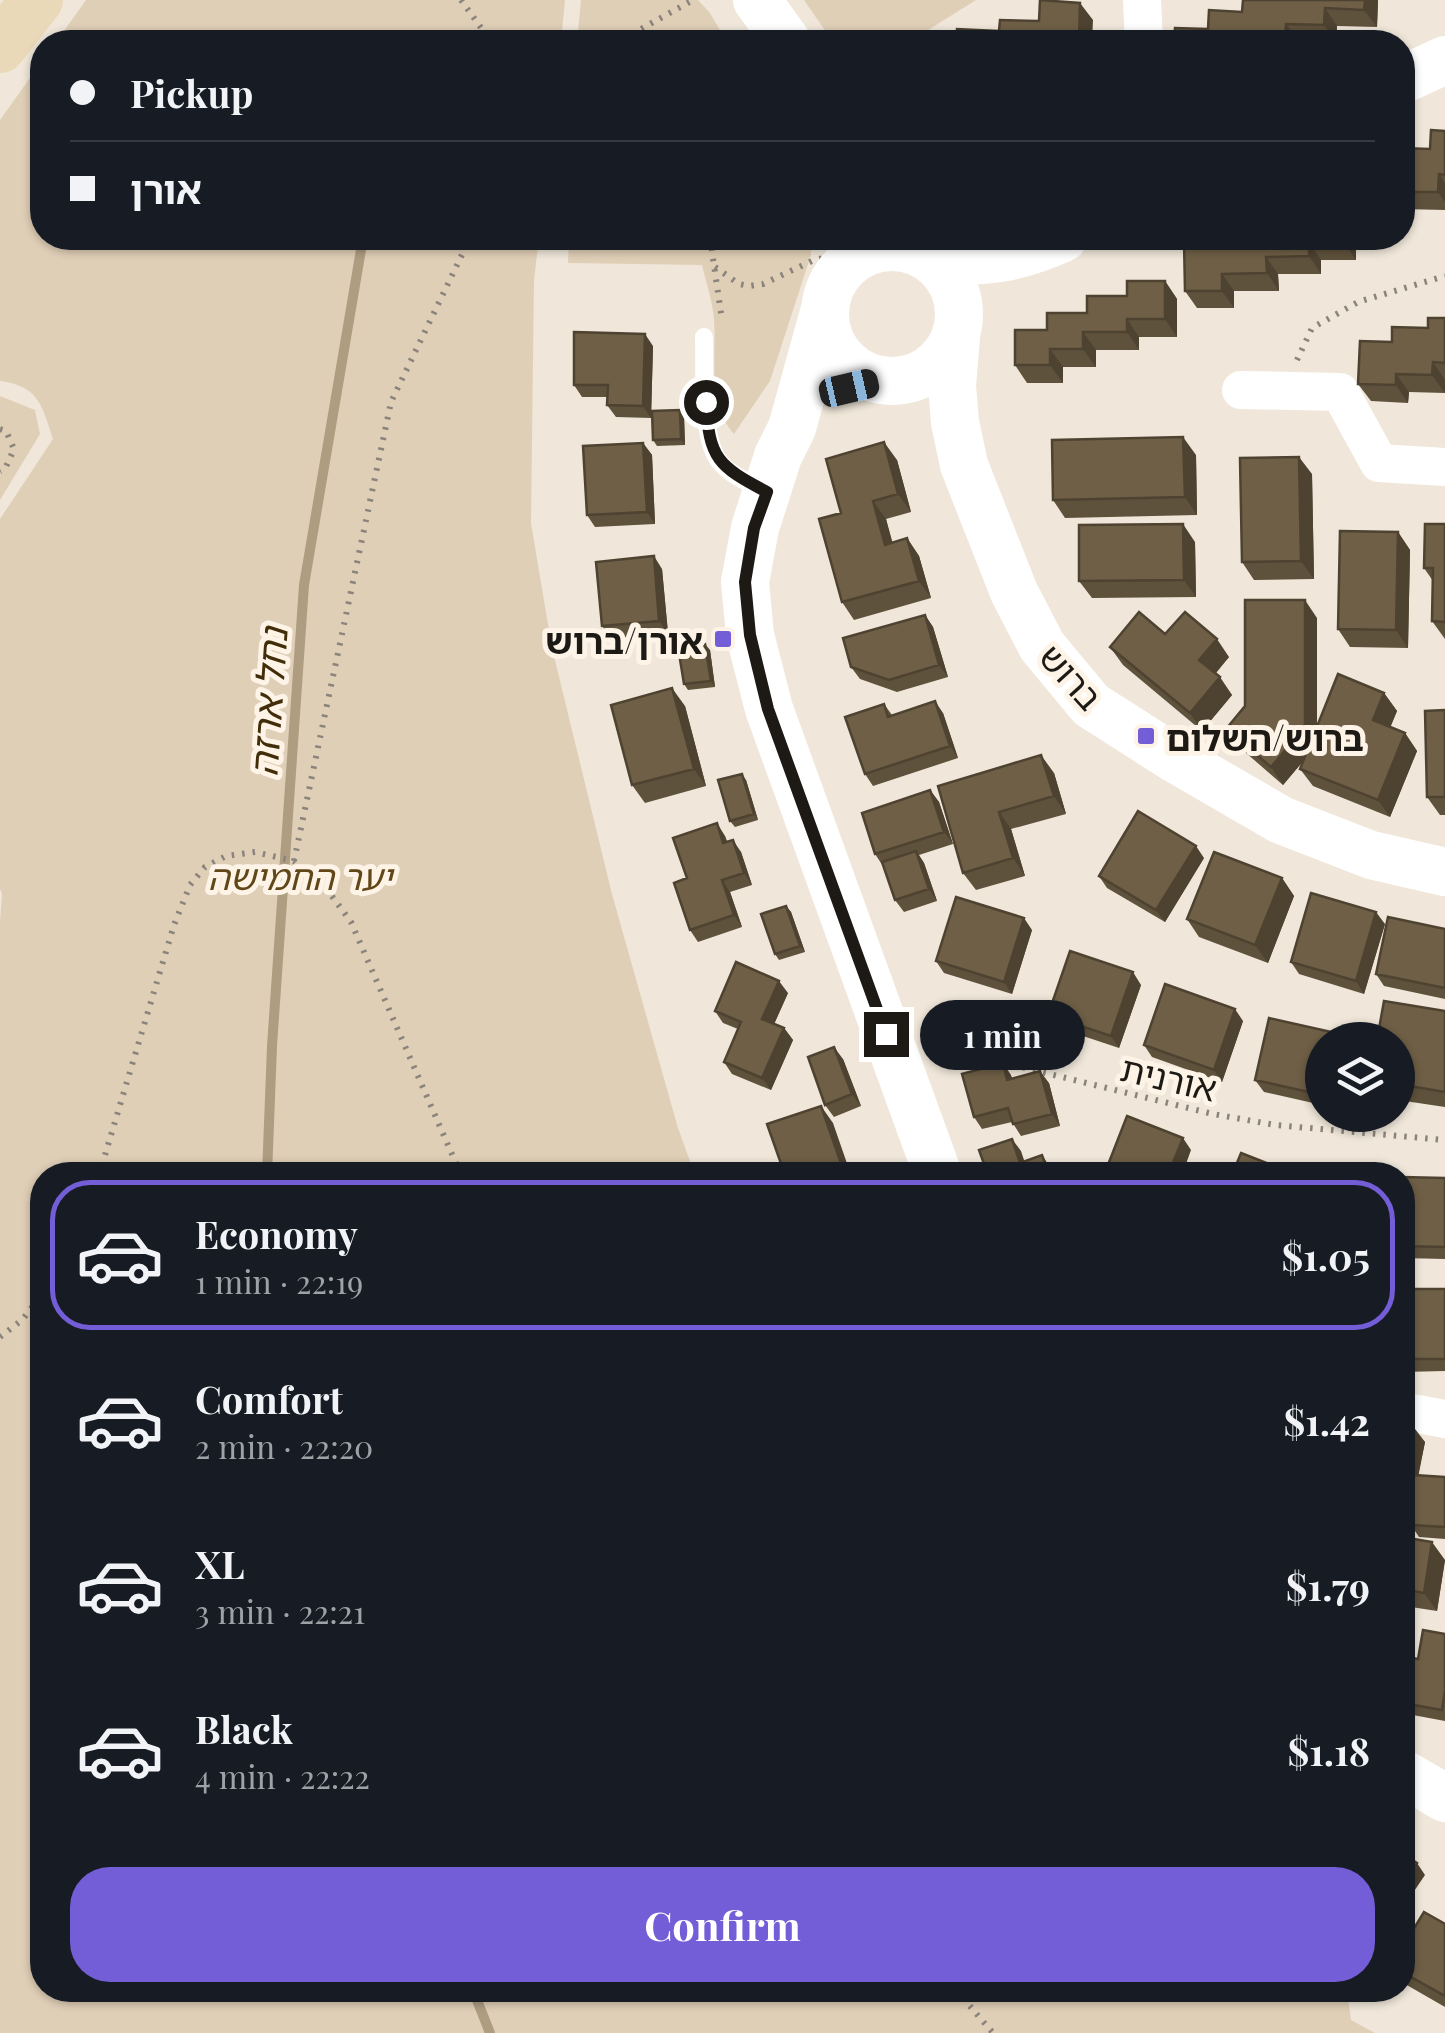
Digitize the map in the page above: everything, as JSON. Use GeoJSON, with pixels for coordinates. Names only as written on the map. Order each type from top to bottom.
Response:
{"type":"FeatureCollection","features":[{"type":"Feature","properties":{"kind":"main road"},"geometry":{"type":"LineString","coordinates":[[0,47],[37,0]]}},
{"type":"Feature","properties":{"kind":"street"},"geometry":{"type":"LineString","coordinates":[[757,0],[778,30]]}},
{"type":"Feature","properties":{"kind":"street"},"geometry":{"type":"LineString","coordinates":[[1142,0],[1143,30]]}},
{"type":"Feature","properties":{"kind":"street"},"geometry":{"type":"LineString","coordinates":[[1415,74],[1445,60]]}},
{"type":"Feature","properties":{"kind":"street"},"geometry":{"type":"LineString","coordinates":[[871,250],[838,269],[792,428],[778,456],[754,528],[745,582],[750,635],[768,709],[933,1162]]}},
{"type":"Feature","properties":{"kind":"street"},"geometry":{"type":"LineString","coordinates":[[917,250],[947,274],[956,291],[960,310],[958,333]]}},
{"type":"Feature","properties":{"kind":"street"},"geometry":{"type":"LineString","coordinates":[[920,250],[970,263],[1030,250]]}},
{"type":"Feature","properties":{"kind":"street"},"geometry":{"type":"LineString","coordinates":[[792,428],[822,400],[849,388],[914,378],[932,369],[946,355],[978,298],[998,276],[1039,250]]}},
{"type":"Feature","properties":{"kind":"street"},"geometry":{"type":"LineString","coordinates":[[838,269],[826,329],[846,364],[883,380]]}},
{"type":"Feature","properties":{"kind":"street","name":"ברוש"},"geometry":{"type":"LineString","coordinates":[[958,333],[952,386],[954,422],[969,479],[1014,592],[1042,646],[1091,705],[1282,820],[1370,855],[1445,872]]}},
{"type":"Feature","properties":{"kind":"street"},"geometry":{"type":"LineString","coordinates":[[1242,390],[1340,392],[1379,463],[1445,466]]}},
{"type":"Feature","properties":{"kind":"street"},"geometry":{"type":"LineString","coordinates":[[1415,1413],[1445,1419]]}},
{"type":"Feature","properties":{"kind":"street"},"geometry":{"type":"LineString","coordinates":[[1415,1780],[1445,1798]]}},
{"type":"Feature","properties":{"kind":"lane"},"geometry":{"type":"LineString","coordinates":[[704,337],[708,434],[717,458],[732,473],[767,492]]}},
{"type":"Feature","properties":{"kind":"path"},"geometry":{"type":"LineString","coordinates":[[461,0],[483,30]]}},
{"type":"Feature","properties":{"kind":"path"},"geometry":{"type":"LineString","coordinates":[[638,30],[693,0]]}},
{"type":"Feature","properties":{"kind":"path"},"geometry":{"type":"LineString","coordinates":[[294,861],[390,402],[464,250]]}},
{"type":"Feature","properties":{"kind":"path"},"geometry":{"type":"LineString","coordinates":[[704,337],[724,336],[712,250]]}},
{"type":"Feature","properties":{"kind":"path"},"geometry":{"type":"LineString","coordinates":[[714,267],[739,284],[749,286],[763,284],[814,260],[838,269]]}},
{"type":"Feature","properties":{"kind":"path"},"geometry":{"type":"LineString","coordinates":[[1282,391],[1312,328],[1358,302],[1445,276]]}},
{"type":"Feature","properties":{"kind":"path"},"geometry":{"type":"LineString","coordinates":[[0,429],[6,432],[14,449],[0,471]]}},
{"type":"Feature","properties":{"kind":"path"},"geometry":{"type":"LineString","coordinates":[[103,1162],[174,925],[190,885],[205,867],[226,856],[255,852],[294,861],[326,888],[350,922],[455,1162]]}},
{"type":"Feature","properties":{"kind":"path","name":"אורנית"},"geometry":{"type":"LineString","coordinates":[[886,1034],[1214,1114],[1275,1125],[1445,1140]]}},
{"type":"Feature","properties":{"kind":"path"},"geometry":{"type":"LineString","coordinates":[[0,1337],[30,1310]]}},
{"type":"Feature","properties":{"kind":"path"},"geometry":{"type":"LineString","coordinates":[[966,2002],[992,2033]]}},
{"type":"Feature","properties":{"kind":"green space"},"geometry":{"type":"Polygon","coordinates":[[[86,0],[565,0],[562,30],[65,30],[86,0]]]}},
{"type":"Feature","properties":{"kind":"green space"},"geometry":{"type":"Polygon","coordinates":[[[581,0],[698,0],[720,30],[578,30],[581,0]]]}},
{"type":"Feature","properties":{"kind":"green space"},"geometry":{"type":"Polygon","coordinates":[[[804,0],[976,0],[928,30],[825,30],[804,0]]]}},
{"type":"Feature","properties":{"kind":"green space","name":"יער החמישה"},"geometry":{"type":"Polygon","coordinates":[[[30,78],[30,250],[538,250],[531,523],[552,648],[612,894],[690,1162],[30,1162],[30,2002],[1349,2002],[1351,2020],[1375,2033],[0,2033],[0,519],[53,439],[42,407],[31,393],[0,381],[0,120],[30,78]]]}},
{"type":"Feature","properties":{"kind":"green space"},"geometry":{"type":"Polygon","coordinates":[[[569,250],[811,250],[770,381],[734,434],[719,408],[716,394],[713,313],[702,265],[568,263],[569,250]]]}},
{"type":"Feature","properties":{"kind":"green space"},"geometry":{"type":"Polygon","coordinates":[[[0,396],[35,410],[40,434],[0,500],[0,396]]]}},
{"type":"Feature","properties":{"kind":"building"},"geometry":{"type":"Polygon","coordinates":[[[1040,0],[1080,3],[1079,30],[999,30],[1000,20],[1039,21],[1040,0]]]}},
{"type":"Feature","properties":{"kind":"building"},"geometry":{"type":"Polygon","coordinates":[[[1243,0],[1365,0],[1364,10],[1325,8],[1324,25],[1286,24],[1286,30],[1175,30],[1208,29],[1209,10],[1242,12],[1243,0]]]}},
{"type":"Feature","properties":{"kind":"building"},"geometry":{"type":"Polygon","coordinates":[[[1431,130],[1445,131],[1445,175],[1439,174],[1438,192],[1415,192],[1415,148],[1430,149],[1431,130]]]}},
{"type":"Feature","properties":{"kind":"building"},"geometry":{"type":"Polygon","coordinates":[[[1184,250],[1309,250],[1309,256],[1266,257],[1267,273],[1222,274],[1222,291],[1185,291],[1184,250]]]}},
{"type":"Feature","properties":{"kind":"building"},"geometry":{"type":"Polygon","coordinates":[[[1127,281],[1165,281],[1165,319],[1127,319],[1127,332],[1083,332],[1083,349],[1050,349],[1050,365],[1015,365],[1015,330],[1047,330],[1047,313],[1087,313],[1087,296],[1127,296],[1127,281]]]}},
{"type":"Feature","properties":{"kind":"building"},"geometry":{"type":"Polygon","coordinates":[[[1428,318],[1445,318],[1445,363],[1433,362],[1432,375],[1396,374],[1396,385],[1358,384],[1360,341],[1392,342],[1392,327],[1428,328],[1428,318]]]}},
{"type":"Feature","properties":{"kind":"building"},"geometry":{"type":"Polygon","coordinates":[[[574,332],[645,334],[643,406],[607,405],[608,385],[574,385],[574,332]]]}},
{"type":"Feature","properties":{"kind":"building"},"geometry":{"type":"Polygon","coordinates":[[[680,410],[681,439],[653,440],[652,411],[680,410]]]}},
{"type":"Feature","properties":{"kind":"building"},"geometry":{"type":"Polygon","coordinates":[[[1183,437],[1185,497],[1053,500],[1052,440],[1183,437]]]}},
{"type":"Feature","properties":{"kind":"building"},"geometry":{"type":"Polygon","coordinates":[[[884,442],[898,494],[873,501],[885,545],[907,538],[919,581],[842,602],[819,519],[841,513],[826,459],[884,442]]]}},
{"type":"Feature","properties":{"kind":"building"},"geometry":{"type":"Polygon","coordinates":[[[643,443],[647,512],[587,515],[583,446],[643,443]]]}},
{"type":"Feature","properties":{"kind":"building"},"geometry":{"type":"Polygon","coordinates":[[[1299,457],[1301,561],[1242,562],[1240,458],[1299,457]]]}},
{"type":"Feature","properties":{"kind":"building"},"geometry":{"type":"Polygon","coordinates":[[[1183,524],[1184,580],[1079,581],[1079,525],[1183,524]]]}},
{"type":"Feature","properties":{"kind":"building"},"geometry":{"type":"Polygon","coordinates":[[[1425,524],[1445,524],[1445,622],[1432,621],[1433,568],[1424,568],[1425,524]]]}},
{"type":"Feature","properties":{"kind":"building"},"geometry":{"type":"Polygon","coordinates":[[[1340,531],[1398,532],[1396,630],[1338,629],[1340,531]]]}},
{"type":"Feature","properties":{"kind":"building"},"geometry":{"type":"Polygon","coordinates":[[[654,556],[659,621],[602,626],[596,562],[654,556]]]}},
{"type":"Feature","properties":{"kind":"building"},"geometry":{"type":"Polygon","coordinates":[[[1245,600],[1305,600],[1305,727],[1271,767],[1226,729],[1245,706],[1245,600]]]}},
{"type":"Feature","properties":{"kind":"building"},"geometry":{"type":"Polygon","coordinates":[[[1139,612],[1165,634],[1185,612],[1217,639],[1199,660],[1220,677],[1190,713],[1110,647],[1139,612]]]}},
{"type":"Feature","properties":{"kind":"building"},"geometry":{"type":"Polygon","coordinates":[[[925,615],[939,665],[889,680],[851,667],[843,638],[925,615]]]}},
{"type":"Feature","properties":{"kind":"building"},"geometry":{"type":"Polygon","coordinates":[[[705,644],[711,681],[684,684],[678,647],[705,644]]]}},
{"type":"Feature","properties":{"kind":"building"},"geometry":{"type":"Polygon","coordinates":[[[1338,674],[1384,693],[1373,720],[1405,733],[1378,800],[1300,769],[1338,674]]]}},
{"type":"Feature","properties":{"kind":"building"},"geometry":{"type":"Polygon","coordinates":[[[672,688],[694,769],[632,785],[611,705],[672,688]]]}},
{"type":"Feature","properties":{"kind":"building"},"geometry":{"type":"Polygon","coordinates":[[[935,701],[950,746],[865,774],[845,717],[884,704],[888,717],[935,701]]]}},
{"type":"Feature","properties":{"kind":"building"},"geometry":{"type":"Polygon","coordinates":[[[1445,710],[1445,797],[1427,797],[1425,711],[1445,710]]]}},
{"type":"Feature","properties":{"kind":"building"},"geometry":{"type":"Polygon","coordinates":[[[1041,755],[1054,796],[999,812],[1013,858],[963,873],[938,786],[1041,755]]]}},
{"type":"Feature","properties":{"kind":"building"},"geometry":{"type":"Polygon","coordinates":[[[742,774],[754,814],[730,821],[718,780],[742,774]]]}},
{"type":"Feature","properties":{"kind":"building"},"geometry":{"type":"Polygon","coordinates":[[[930,790],[944,832],[875,854],[862,813],[930,790]]]}},
{"type":"Feature","properties":{"kind":"building"},"geometry":{"type":"Polygon","coordinates":[[[1138,811],[1196,846],[1156,910],[1099,876],[1138,811]]]}},
{"type":"Feature","properties":{"kind":"building"},"geometry":{"type":"Polygon","coordinates":[[[717,823],[723,843],[733,840],[744,873],[722,880],[734,915],[690,930],[674,883],[687,878],[673,838],[717,823]]]}},
{"type":"Feature","properties":{"kind":"building"},"geometry":{"type":"Polygon","coordinates":[[[916,851],[929,889],[895,900],[882,862],[916,851]]]}},
{"type":"Feature","properties":{"kind":"building"},"geometry":{"type":"Polygon","coordinates":[[[1214,852],[1282,878],[1255,945],[1187,919],[1214,852]]]}},
{"type":"Feature","properties":{"kind":"building"},"geometry":{"type":"Polygon","coordinates":[[[1311,893],[1376,912],[1356,981],[1291,962],[1311,893]]]}},
{"type":"Feature","properties":{"kind":"building"},"geometry":{"type":"Polygon","coordinates":[[[956,897],[1024,918],[1004,982],[936,961],[956,897]]]}},
{"type":"Feature","properties":{"kind":"building"},"geometry":{"type":"Polygon","coordinates":[[[786,906],[800,946],[775,954],[761,914],[786,906]]]}},
{"type":"Feature","properties":{"kind":"building"},"geometry":{"type":"Polygon","coordinates":[[[1388,917],[1445,929],[1445,988],[1376,974],[1388,917]]]}},
{"type":"Feature","properties":{"kind":"building"},"geometry":{"type":"Polygon","coordinates":[[[1070,951],[1133,972],[1111,1036],[1048,1015],[1070,951]]]}},
{"type":"Feature","properties":{"kind":"building"},"geometry":{"type":"Polygon","coordinates":[[[736,962],[779,981],[762,1019],[784,1028],[762,1078],[724,1062],[741,1022],[715,1011],[736,962]]]}},
{"type":"Feature","properties":{"kind":"building"},"geometry":{"type":"Polygon","coordinates":[[[1165,984],[1235,1009],[1214,1070],[1144,1045],[1165,984]]]}},
{"type":"Feature","properties":{"kind":"building"},"geometry":{"type":"Polygon","coordinates":[[[1384,1001],[1445,1011],[1445,1092],[1415,1087],[1415,1022],[1380,1022],[1384,1001]]]}},
{"type":"Feature","properties":{"kind":"building"},"geometry":{"type":"Polygon","coordinates":[[[1269,1018],[1305,1026],[1305,1091],[1255,1080],[1269,1018]]]}},
{"type":"Feature","properties":{"kind":"building"},"geometry":{"type":"Polygon","coordinates":[[[834,1047],[852,1094],[825,1105],[808,1057],[834,1047]]]}},
{"type":"Feature","properties":{"kind":"building"},"geometry":{"type":"Polygon","coordinates":[[[1003,1063],[1007,1080],[1040,1071],[1052,1114],[1013,1124],[1008,1108],[974,1117],[962,1074],[1003,1063]]]}},
{"type":"Feature","properties":{"kind":"building"},"geometry":{"type":"Polygon","coordinates":[[[821,1106],[840,1162],[780,1162],[767,1124],[821,1106]]]}},
{"type":"Feature","properties":{"kind":"building"},"geometry":{"type":"Polygon","coordinates":[[[1127,1116],[1183,1138],[1173,1162],[1109,1162],[1127,1116]]]}},
{"type":"Feature","properties":{"kind":"building"},"geometry":{"type":"Polygon","coordinates":[[[1012,1139],[1020,1162],[983,1162],[979,1150],[1012,1139]]]}},
{"type":"Feature","properties":{"kind":"building"},"geometry":{"type":"Polygon","coordinates":[[[1241,1153],[1264,1162],[1237,1162],[1241,1153]]]}},
{"type":"Feature","properties":{"kind":"building"},"geometry":{"type":"Polygon","coordinates":[[[1042,1155],[1044,1162],[1023,1162],[1042,1155]]]}},
{"type":"Feature","properties":{"kind":"building"},"geometry":{"type":"Polygon","coordinates":[[[1415,1177],[1445,1178],[1445,1247],[1415,1246],[1415,1177]]]}},
{"type":"Feature","properties":{"kind":"building"},"geometry":{"type":"Polygon","coordinates":[[[1415,1289],[1445,1289],[1445,1359],[1415,1359],[1415,1289]]]}},
{"type":"Feature","properties":{"kind":"building"},"geometry":{"type":"Polygon","coordinates":[[[1415,1475],[1445,1477],[1445,1527],[1415,1525],[1415,1475]]]}},
{"type":"Feature","properties":{"kind":"building"},"geometry":{"type":"Polygon","coordinates":[[[1415,1539],[1432,1542],[1424,1593],[1415,1591],[1415,1539]]]}},
{"type":"Feature","properties":{"kind":"building"},"geometry":{"type":"Polygon","coordinates":[[[1423,1630],[1445,1634],[1442,1710],[1415,1705],[1415,1658],[1418,1659],[1423,1630]]]}},
{"type":"Feature","properties":{"kind":"building"},"geometry":{"type":"Polygon","coordinates":[[[1424,1912],[1445,1924],[1445,1996],[1415,1979],[1415,1927],[1424,1912]]]}},
{"type":"Feature","properties":{"kind":"waterway","name":"נחל ארזה"},"geometry":{"type":"LineString","coordinates":[[268,1162],[304,585],[361,250]]}},
{"type":"Feature","properties":{"kind":"waterway","name":"נחל ארזה"},"geometry":{"type":"LineString","coordinates":[[478,2002],[490,2033]]}},
{"type":"Feature","properties":{"kind":"place","name":"אורן/ברוש"},"geometry":{"type":"Point","coordinates":[723,639]}},
{"type":"Feature","properties":{"kind":"place","name":"ברוש/השלום"},"geometry":{"type":"Point","coordinates":[1146,736]}},
{"type":"Feature","properties":{"kind":"route"},"geometry":{"type":"LineString","coordinates":[[706,402],[708,434],[717,458],[732,473],[767,492],[754,528],[745,582],[750,635],[768,709],[886,1034]]}}]}
